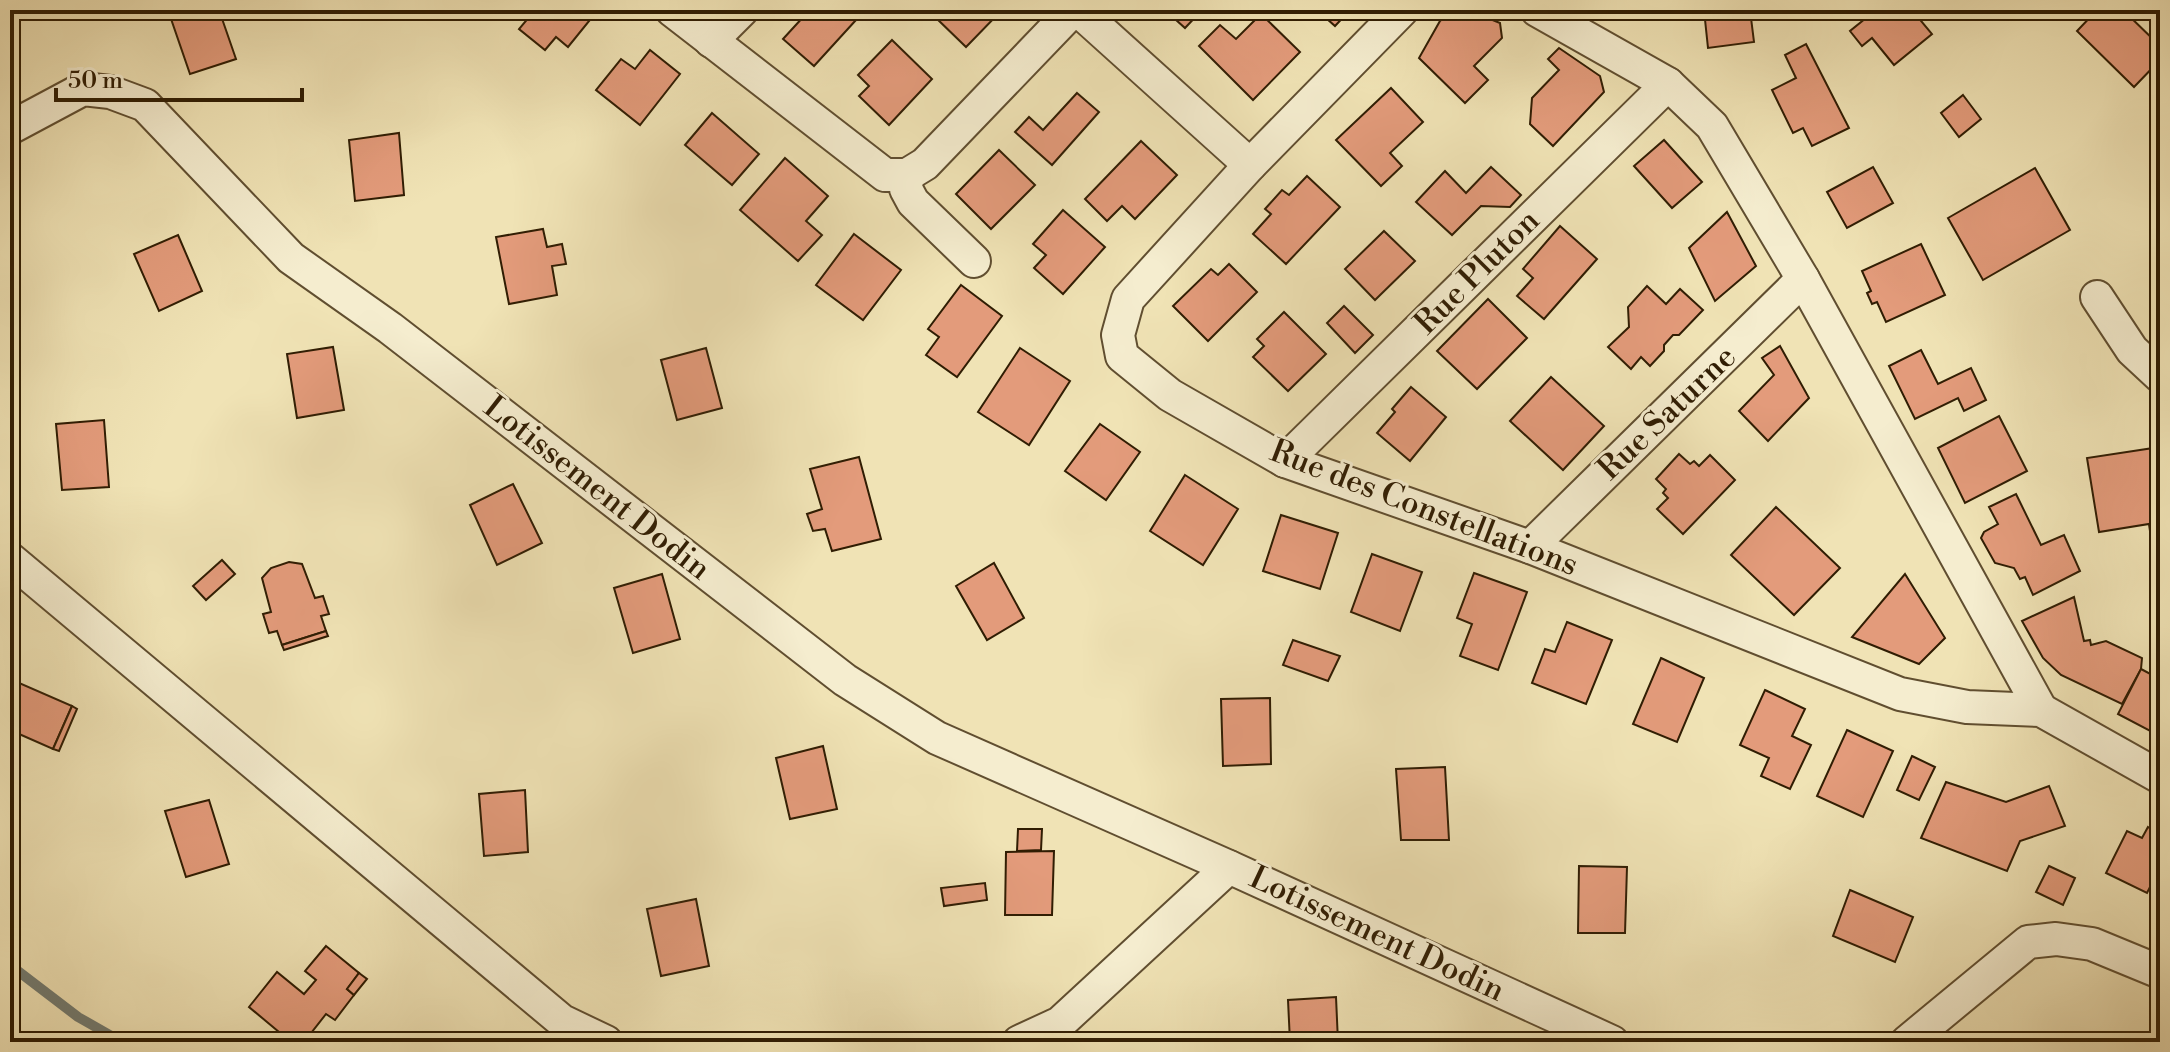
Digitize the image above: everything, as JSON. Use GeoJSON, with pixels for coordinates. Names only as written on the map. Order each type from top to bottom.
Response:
{"type":"FeatureCollection","features":[{"type":"Feature","properties":{"kind":"street"},"geometry":{"type":"LineString","coordinates":[[672,10],[864,162],[885,175],[907,175],[925,164],[1076,10],[1250,165]]}},
{"type":"Feature","properties":{"kind":"street"},"geometry":{"type":"LineString","coordinates":[[711,41],[742,10]]}},
{"type":"Feature","properties":{"kind":"street","name":"Rue des Constellations"},"geometry":{"type":"LineString","coordinates":[[1402,10],[1250,165],[1128,299],[1118,335],[1122,356],[1170,395],[1285,461],[1530,547],[1900,694],[1967,707],[2041,710],[2160,777]]}},
{"type":"Feature","properties":{"kind":"street"},"geometry":{"type":"LineString","coordinates":[[1537,10],[1668,84],[1712,126],[1803,279],[2041,710]]}},
{"type":"Feature","properties":{"kind":"street","name":"Rue Pluton"},"geometry":{"type":"LineString","coordinates":[[1285,461],[1668,84]]}},
{"type":"Feature","properties":{"kind":"street","name":"Lotissement Dodin"},"geometry":{"type":"LineString","coordinates":[[10,128],[83,89],[110,92],[145,105],[291,258],[390,328],[845,680],[937,738],[1612,1042]]}},
{"type":"Feature","properties":{"kind":"street"},"geometry":{"type":"LineString","coordinates":[[907,175],[906,189],[913,202],[974,261]]}},
{"type":"Feature","properties":{"kind":"street","name":"Rue Saturne"},"geometry":{"type":"LineString","coordinates":[[1530,547],[1803,279]]}},
{"type":"Feature","properties":{"kind":"street"},"geometry":{"type":"LineString","coordinates":[[2097,297],[2132,350],[2160,376]]}},
{"type":"Feature","properties":{"kind":"street"},"geometry":{"type":"LineString","coordinates":[[10,559],[562,1021],[606,1042]]}},
{"type":"Feature","properties":{"kind":"street","name":"Lotissement Dodin"},"geometry":{"type":"LineString","coordinates":[[1019,1042],[1066,1032],[1229,867]]}},
{"type":"Feature","properties":{"kind":"street"},"geometry":{"type":"LineString","coordinates":[[1907,1042],[2028,942],[2056,939],[2092,944],[2160,972]]}},
{"type":"Feature","properties":{"kind":"building"},"geometry":{"type":"Polygon","coordinates":[[[176,10],[219,10],[236,59],[190,74],[169,13],[176,10]]]}},
{"type":"Feature","properties":{"kind":"building"},"geometry":{"type":"Polygon","coordinates":[[[535,10],[598,10],[568,47],[556,37],[545,50],[519,29],[535,10]]]}},
{"type":"Feature","properties":{"kind":"building"},"geometry":{"type":"Polygon","coordinates":[[[799,10],[845,10],[856,20],[814,66],[783,39],[805,15],[799,10]]]}},
{"type":"Feature","properties":{"kind":"building"},"geometry":{"type":"Polygon","coordinates":[[[933,10],[1002,10],[966,47],[931,13],[933,10]]]}},
{"type":"Feature","properties":{"kind":"building"},"geometry":{"type":"Polygon","coordinates":[[[1165,10],[1202,10],[1185,28],[1165,10]]]}},
{"type":"Feature","properties":{"kind":"building"},"geometry":{"type":"Polygon","coordinates":[[[1317,10],[1350,10],[1335,26],[1317,10]]]}},
{"type":"Feature","properties":{"kind":"building"},"geometry":{"type":"Polygon","coordinates":[[[1453,10],[1468,10],[1500,23],[1502,38],[1474,66],[1488,80],[1465,103],[1419,58],[1440,21],[1453,10]]]}},
{"type":"Feature","properties":{"kind":"building"},"geometry":{"type":"Polygon","coordinates":[[[1704,10],[1750,10],[1754,42],[1708,48],[1704,10]]]}},
{"type":"Feature","properties":{"kind":"building"},"geometry":{"type":"Polygon","coordinates":[[[1876,10],[1912,10],[1932,34],[1894,65],[1872,38],[1862,46],[1850,31],[1876,10]]]}},
{"type":"Feature","properties":{"kind":"building"},"geometry":{"type":"Polygon","coordinates":[[[2097,10],[2123,10],[2160,46],[2160,60],[2134,87],[2077,31],[2097,10]]]}},
{"type":"Feature","properties":{"kind":"building"},"geometry":{"type":"Polygon","coordinates":[[[1261,14],[1300,52],[1253,100],[1199,46],[1220,25],[1236,39],[1261,14]]]}},
{"type":"Feature","properties":{"kind":"building"},"geometry":{"type":"Polygon","coordinates":[[[892,40],[932,79],[889,125],[859,96],[869,86],[858,75],[892,40]]]}},
{"type":"Feature","properties":{"kind":"building"},"geometry":{"type":"Polygon","coordinates":[[[1806,44],[1849,128],[1812,146],[1803,128],[1793,133],[1772,90],[1796,78],[1785,55],[1806,44]]]}},
{"type":"Feature","properties":{"kind":"building"},"geometry":{"type":"Polygon","coordinates":[[[1559,48],[1600,76],[1604,92],[1553,146],[1530,124],[1532,98],[1559,70],[1548,59],[1559,48]]]}},
{"type":"Feature","properties":{"kind":"building"},"geometry":{"type":"Polygon","coordinates":[[[650,50],[680,74],[640,125],[596,90],[621,59],[635,69],[650,50]]]}},
{"type":"Feature","properties":{"kind":"building"},"geometry":{"type":"Polygon","coordinates":[[[1391,88],[1423,122],[1390,153],[1402,166],[1381,186],[1336,140],[1391,88]]]}},
{"type":"Feature","properties":{"kind":"building"},"geometry":{"type":"Polygon","coordinates":[[[1077,93],[1099,112],[1052,165],[1015,132],[1029,117],[1043,130],[1077,93]]]}},
{"type":"Feature","properties":{"kind":"building"},"geometry":{"type":"Polygon","coordinates":[[[1963,95],[1981,119],[1959,137],[1941,113],[1963,95]]]}},
{"type":"Feature","properties":{"kind":"building"},"geometry":{"type":"Polygon","coordinates":[[[712,113],[759,154],[732,185],[685,145],[712,113]]]}},
{"type":"Feature","properties":{"kind":"building"},"geometry":{"type":"Polygon","coordinates":[[[399,133],[404,195],[355,201],[349,140],[399,133]]]}},
{"type":"Feature","properties":{"kind":"building"},"geometry":{"type":"Polygon","coordinates":[[[1664,140],[1702,182],[1672,208],[1634,166],[1664,140]]]}},
{"type":"Feature","properties":{"kind":"building"},"geometry":{"type":"Polygon","coordinates":[[[1141,141],[1177,175],[1135,219],[1122,206],[1107,221],[1085,199],[1141,141]]]}},
{"type":"Feature","properties":{"kind":"building"},"geometry":{"type":"Polygon","coordinates":[[[999,150],[1035,185],[991,229],[956,194],[999,150]]]}},
{"type":"Feature","properties":{"kind":"building"},"geometry":{"type":"Polygon","coordinates":[[[785,158],[828,196],[806,221],[822,235],[798,261],[740,210],[785,158]]]}},
{"type":"Feature","properties":{"kind":"building"},"geometry":{"type":"Polygon","coordinates":[[[1491,167],[1521,195],[1510,207],[1481,206],[1452,235],[1416,202],[1445,171],[1466,193],[1491,167]]]}},
{"type":"Feature","properties":{"kind":"building"},"geometry":{"type":"Polygon","coordinates":[[[1873,167],[1893,203],[1847,228],[1827,192],[1873,167]]]}},
{"type":"Feature","properties":{"kind":"building"},"geometry":{"type":"Polygon","coordinates":[[[2035,168],[2070,230],[1983,280],[1948,218],[2035,168]]]}},
{"type":"Feature","properties":{"kind":"building"},"geometry":{"type":"Polygon","coordinates":[[[1307,176],[1340,207],[1286,264],[1253,234],[1271,214],[1265,209],[1282,190],[1289,195],[1307,176]]]}},
{"type":"Feature","properties":{"kind":"building"},"geometry":{"type":"Polygon","coordinates":[[[1063,210],[1105,247],[1063,294],[1034,268],[1046,255],[1033,244],[1063,210]]]}},
{"type":"Feature","properties":{"kind":"building"},"geometry":{"type":"Polygon","coordinates":[[[1727,212],[1756,266],[1715,301],[1689,248],[1727,212]]]}},
{"type":"Feature","properties":{"kind":"building"},"geometry":{"type":"Polygon","coordinates":[[[1560,226],[1597,259],[1544,319],[1517,296],[1533,278],[1523,269],[1560,226]]]}},
{"type":"Feature","properties":{"kind":"building"},"geometry":{"type":"Polygon","coordinates":[[[543,229],[547,247],[562,244],[566,264],[552,266],[557,295],[509,304],[496,237],[543,229]]]}},
{"type":"Feature","properties":{"kind":"building"},"geometry":{"type":"Polygon","coordinates":[[[1384,231],[1415,261],[1375,300],[1345,269],[1384,231]]]}},
{"type":"Feature","properties":{"kind":"building"},"geometry":{"type":"Polygon","coordinates":[[[854,234],[901,270],[863,320],[816,285],[854,234]]]}},
{"type":"Feature","properties":{"kind":"building"},"geometry":{"type":"Polygon","coordinates":[[[178,235],[202,291],[159,311],[134,254],[178,235]]]}},
{"type":"Feature","properties":{"kind":"building"},"geometry":{"type":"Polygon","coordinates":[[[1921,244],[1945,295],[1886,322],[1877,302],[1872,304],[1867,293],[1871,291],[1862,271],[1921,244]]]}},
{"type":"Feature","properties":{"kind":"building"},"geometry":{"type":"Polygon","coordinates":[[[1229,264],[1257,292],[1208,341],[1173,306],[1211,269],[1218,275],[1229,264]]]}},
{"type":"Feature","properties":{"kind":"building"},"geometry":{"type":"Polygon","coordinates":[[[961,285],[1002,316],[957,377],[926,355],[939,337],[928,329],[961,285]]]}},
{"type":"Feature","properties":{"kind":"building"},"geometry":{"type":"Polygon","coordinates":[[[1647,286],[1666,304],[1680,289],[1703,310],[1679,335],[1673,335],[1650,366],[1641,357],[1631,369],[1608,347],[1629,327],[1628,307],[1647,286]]]}},
{"type":"Feature","properties":{"kind":"building"},"geometry":{"type":"Polygon","coordinates":[[[1488,299],[1527,338],[1477,389],[1437,351],[1488,299]]]}},
{"type":"Feature","properties":{"kind":"building"},"geometry":{"type":"Polygon","coordinates":[[[1344,306],[1373,335],[1355,353],[1327,323],[1344,306]]]}},
{"type":"Feature","properties":{"kind":"building"},"geometry":{"type":"Polygon","coordinates":[[[1284,312],[1326,354],[1288,391],[1253,357],[1264,346],[1257,339],[1284,312]]]}},
{"type":"Feature","properties":{"kind":"building"},"geometry":{"type":"Polygon","coordinates":[[[1780,346],[1809,398],[1768,441],[1739,411],[1774,375],[1762,358],[1780,346]]]}},
{"type":"Feature","properties":{"kind":"building"},"geometry":{"type":"Polygon","coordinates":[[[333,347],[344,410],[297,418],[287,354],[333,347]]]}},
{"type":"Feature","properties":{"kind":"building"},"geometry":{"type":"Polygon","coordinates":[[[706,348],[722,408],[677,420],[661,360],[706,348]]]}},
{"type":"Feature","properties":{"kind":"building"},"geometry":{"type":"Polygon","coordinates":[[[1020,348],[1070,381],[1029,445],[978,412],[1020,348]]]}},
{"type":"Feature","properties":{"kind":"building"},"geometry":{"type":"Polygon","coordinates":[[[1921,350],[1938,384],[1971,368],[1986,400],[1964,411],[1958,398],[1915,419],[1889,366],[1921,350]]]}},
{"type":"Feature","properties":{"kind":"building"},"geometry":{"type":"Polygon","coordinates":[[[1551,377],[1604,426],[1563,470],[1510,421],[1551,377]]]}},
{"type":"Feature","properties":{"kind":"building"},"geometry":{"type":"Polygon","coordinates":[[[1411,387],[1446,417],[1410,461],[1377,433],[1411,387]]]}},
{"type":"Feature","properties":{"kind":"building"},"geometry":{"type":"Polygon","coordinates":[[[1999,416],[2027,471],[1965,503],[1938,448],[1999,416]]]}},
{"type":"Feature","properties":{"kind":"building"},"geometry":{"type":"Polygon","coordinates":[[[104,420],[109,487],[62,490],[56,424],[104,420]]]}},
{"type":"Feature","properties":{"kind":"building"},"geometry":{"type":"Polygon","coordinates":[[[1100,424],[1140,452],[1106,500],[1065,471],[1100,424]]]}},
{"type":"Feature","properties":{"kind":"building"},"geometry":{"type":"Polygon","coordinates":[[[2160,447],[2160,551],[2153,552],[2149,524],[2099,532],[2087,458],[2160,447]]]}},
{"type":"Feature","properties":{"kind":"building"},"geometry":{"type":"Polygon","coordinates":[[[1679,454],[1690,464],[1694,461],[1699,466],[1710,455],[1735,480],[1683,534],[1657,509],[1668,498],[1663,493],[1666,489],[1656,479],[1679,454]]]}},
{"type":"Feature","properties":{"kind":"building"},"geometry":{"type":"Polygon","coordinates":[[[859,457],[881,539],[832,551],[825,529],[813,531],[807,514],[822,509],[810,469],[859,457]]]}},
{"type":"Feature","properties":{"kind":"building"},"geometry":{"type":"Polygon","coordinates":[[[1185,475],[1238,509],[1203,565],[1150,531],[1185,475]]]}},
{"type":"Feature","properties":{"kind":"building"},"geometry":{"type":"Polygon","coordinates":[[[513,484],[542,543],[497,565],[470,505],[513,484]]]}},
{"type":"Feature","properties":{"kind":"building"},"geometry":{"type":"Polygon","coordinates":[[[2016,494],[2041,545],[2064,535],[2080,571],[2033,595],[2025,577],[2020,579],[2014,568],[1995,563],[1981,538],[1984,532],[1998,524],[1989,507],[2016,494]]]}},
{"type":"Feature","properties":{"kind":"building"},"geometry":{"type":"Polygon","coordinates":[[[1776,507],[1840,568],[1794,615],[1731,555],[1776,507]]]}},
{"type":"Feature","properties":{"kind":"building"},"geometry":{"type":"Polygon","coordinates":[[[1281,515],[1338,533],[1320,589],[1263,571],[1281,515]]]}},
{"type":"Feature","properties":{"kind":"building"},"geometry":{"type":"Polygon","coordinates":[[[1372,554],[1422,572],[1400,631],[1351,612],[1372,554]]]}},
{"type":"Feature","properties":{"kind":"building"},"geometry":{"type":"Polygon","coordinates":[[[222,560],[235,574],[206,600],[193,586],[222,560]]]}},
{"type":"Feature","properties":{"kind":"building"},"geometry":{"type":"Polygon","coordinates":[[[289,562],[302,564],[315,598],[323,596],[329,614],[321,616],[326,631],[282,645],[277,631],[269,633],[263,614],[271,612],[262,578],[271,568],[289,562]]]}},
{"type":"Feature","properties":{"kind":"building"},"geometry":{"type":"Polygon","coordinates":[[[994,563],[1024,618],[987,640],[956,586],[994,563]]]}},
{"type":"Feature","properties":{"kind":"building"},"geometry":{"type":"Polygon","coordinates":[[[1474,573],[1527,592],[1498,670],[1460,656],[1472,624],[1457,618],[1474,573]]]}},
{"type":"Feature","properties":{"kind":"building"},"geometry":{"type":"Polygon","coordinates":[[[662,574],[680,639],[633,653],[614,588],[662,574]]]}},
{"type":"Feature","properties":{"kind":"building"},"geometry":{"type":"Polygon","coordinates":[[[1905,574],[1945,638],[1919,664],[1852,637],[1905,574]]]}},
{"type":"Feature","properties":{"kind":"building"},"geometry":{"type":"Polygon","coordinates":[[[2074,597],[2084,641],[2090,640],[2091,645],[2106,641],[2142,658],[2141,669],[2122,704],[2061,675],[2043,658],[2022,621],[2074,597]]]}},
{"type":"Feature","properties":{"kind":"building"},"geometry":{"type":"Polygon","coordinates":[[[1567,622],[1612,640],[1586,704],[1532,683],[1545,649],[1555,652],[1567,622]]]}},
{"type":"Feature","properties":{"kind":"building"},"geometry":{"type":"Polygon","coordinates":[[[326,631],[328,636],[284,650],[282,645],[326,631]]]}},
{"type":"Feature","properties":{"kind":"building"},"geometry":{"type":"Polygon","coordinates":[[[1293,640],[1340,656],[1328,681],[1283,665],[1293,640]]]}},
{"type":"Feature","properties":{"kind":"building"},"geometry":{"type":"Polygon","coordinates":[[[1661,658],[1704,678],[1677,742],[1633,724],[1661,658]]]}},
{"type":"Feature","properties":{"kind":"building"},"geometry":{"type":"Polygon","coordinates":[[[2141,669],[2160,679],[2160,731],[2156,729],[2154,733],[2118,714],[2141,669]]]}},
{"type":"Feature","properties":{"kind":"building"},"geometry":{"type":"Polygon","coordinates":[[[10,682],[17,682],[72,706],[53,749],[10,730],[10,682]]]}},
{"type":"Feature","properties":{"kind":"building"},"geometry":{"type":"Polygon","coordinates":[[[1765,690],[1805,709],[1792,736],[1811,745],[1790,789],[1761,776],[1769,758],[1740,745],[1765,690]]]}},
{"type":"Feature","properties":{"kind":"building"},"geometry":{"type":"Polygon","coordinates":[[[1270,698],[1271,764],[1223,766],[1221,699],[1270,698]]]}},
{"type":"Feature","properties":{"kind":"building"},"geometry":{"type":"Polygon","coordinates":[[[72,706],[77,709],[59,751],[53,749],[72,706]]]}},
{"type":"Feature","properties":{"kind":"building"},"geometry":{"type":"Polygon","coordinates":[[[1847,730],[1893,751],[1863,817],[1817,796],[1847,730]]]}},
{"type":"Feature","properties":{"kind":"building"},"geometry":{"type":"Polygon","coordinates":[[[823,746],[837,809],[790,819],[776,758],[823,746]]]}},
{"type":"Feature","properties":{"kind":"building"},"geometry":{"type":"Polygon","coordinates":[[[1912,756],[1935,767],[1919,800],[1897,790],[1912,756]]]}},
{"type":"Feature","properties":{"kind":"building"},"geometry":{"type":"Polygon","coordinates":[[[1445,767],[1449,840],[1401,840],[1396,769],[1445,767]]]}},
{"type":"Feature","properties":{"kind":"building"},"geometry":{"type":"Polygon","coordinates":[[[1946,782],[2006,802],[2049,786],[2065,826],[2020,841],[2007,871],[1921,838],[1946,782]]]}},
{"type":"Feature","properties":{"kind":"building"},"geometry":{"type":"Polygon","coordinates":[[[525,790],[528,852],[484,856],[479,794],[525,790]]]}},
{"type":"Feature","properties":{"kind":"building"},"geometry":{"type":"Polygon","coordinates":[[[209,800],[229,864],[186,877],[165,811],[209,800]]]}},
{"type":"Feature","properties":{"kind":"building"},"geometry":{"type":"Polygon","coordinates":[[[2148,827],[2160,834],[2160,887],[2152,883],[2147,893],[2106,873],[2127,831],[2142,838],[2148,827]]]}},
{"type":"Feature","properties":{"kind":"building"},"geometry":{"type":"Polygon","coordinates":[[[1018,829],[1042,829],[1041,850],[1017,851],[1018,829]]]}},
{"type":"Feature","properties":{"kind":"building"},"geometry":{"type":"Polygon","coordinates":[[[1054,851],[1052,915],[1005,915],[1006,852],[1054,851]]]}},
{"type":"Feature","properties":{"kind":"building"},"geometry":{"type":"Polygon","coordinates":[[[1579,866],[1627,867],[1625,933],[1578,933],[1579,866]]]}},
{"type":"Feature","properties":{"kind":"building"},"geometry":{"type":"Polygon","coordinates":[[[2049,866],[2075,878],[2063,905],[2036,892],[2049,866]]]}},
{"type":"Feature","properties":{"kind":"building"},"geometry":{"type":"Polygon","coordinates":[[[985,883],[987,900],[944,906],[941,888],[985,883]]]}},
{"type":"Feature","properties":{"kind":"building"},"geometry":{"type":"Polygon","coordinates":[[[1850,890],[1913,917],[1895,962],[1833,936],[1850,890]]]}},
{"type":"Feature","properties":{"kind":"building"},"geometry":{"type":"Polygon","coordinates":[[[696,899],[709,966],[661,976],[647,909],[696,899]]]}},
{"type":"Feature","properties":{"kind":"building"},"geometry":{"type":"Polygon","coordinates":[[[326,946],[359,973],[347,989],[354,995],[335,1020],[326,1014],[304,1042],[291,1042],[249,1007],[277,972],[304,994],[316,980],[305,971],[326,946]]]}},
{"type":"Feature","properties":{"kind":"building"},"geometry":{"type":"Polygon","coordinates":[[[359,973],[367,979],[354,995],[347,989],[359,973]]]}},
{"type":"Feature","properties":{"kind":"building"},"geometry":{"type":"Polygon","coordinates":[[[1336,997],[1338,1042],[1290,1042],[1288,1000],[1336,997]]]}},
{"type":"Feature","properties":{"kind":"waterway"},"geometry":{"type":"LineString","coordinates":[[10,965],[78,1017],[122,1042]]}}]}
